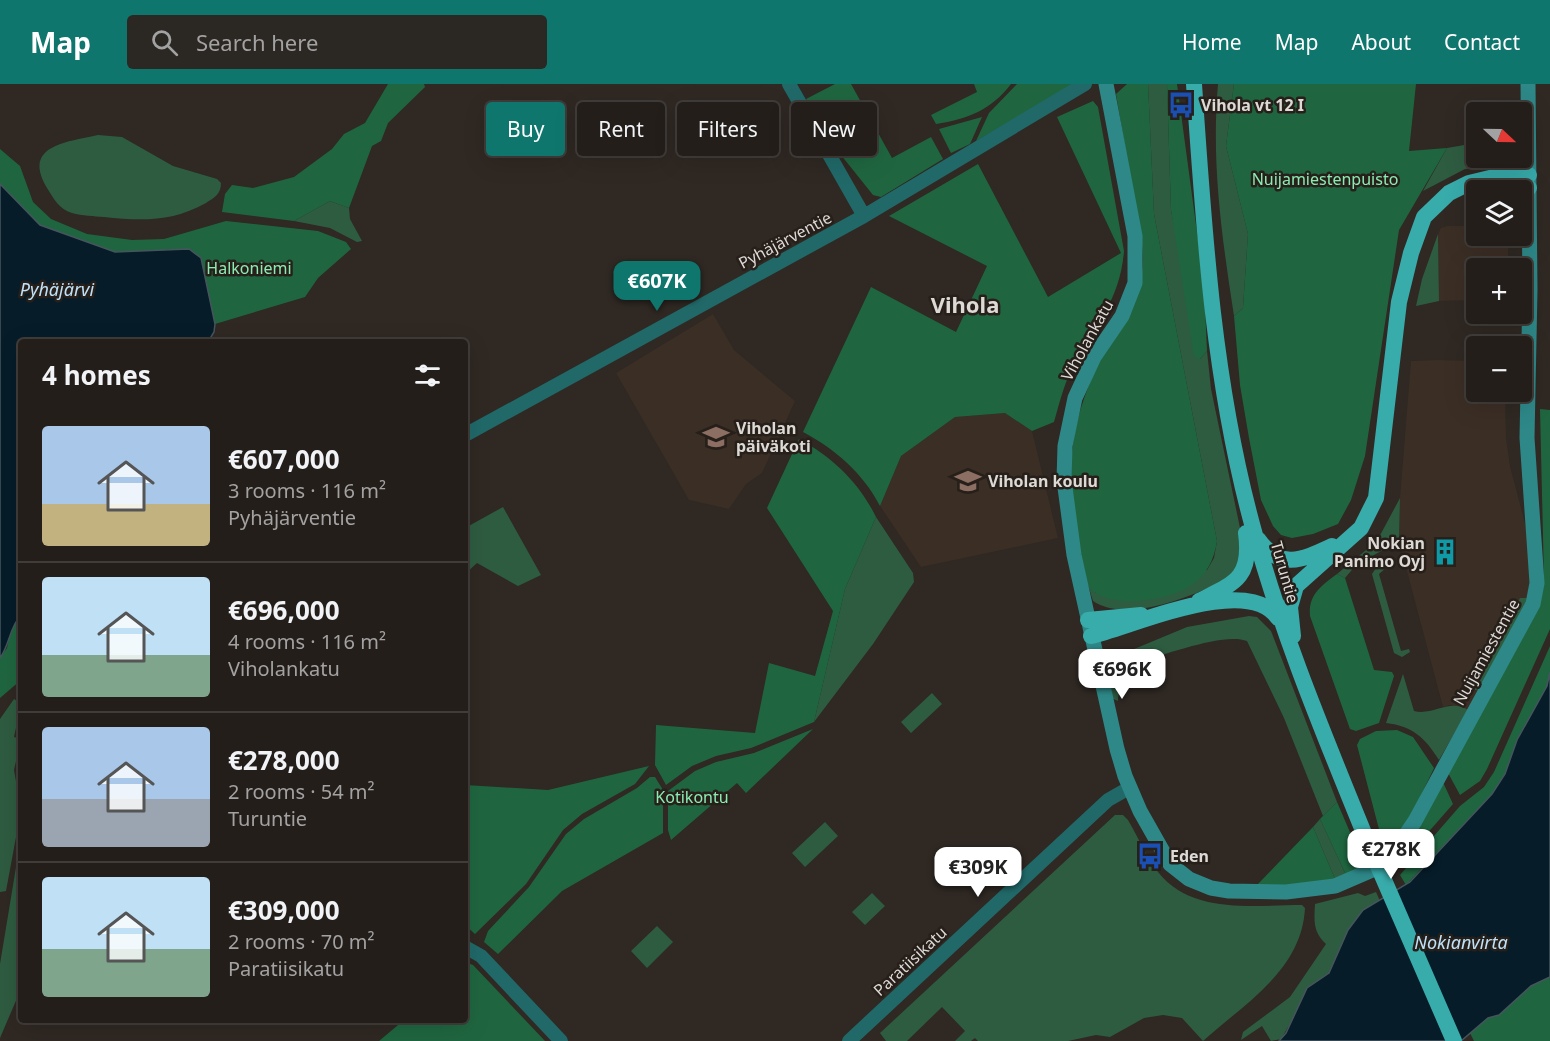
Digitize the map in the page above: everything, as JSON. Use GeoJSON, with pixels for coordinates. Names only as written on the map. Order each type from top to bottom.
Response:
{"type":"FeatureCollection","features":[{"type":"Feature","properties":{"kind":"highway","name":"Turuntie"},"geometry":{"type":"LineString","coordinates":[[1194,84],[1201,194],[1218,354],[1242,486],[1255,535],[1280,621],[1297,666],[1368,843],[1454,1041]]}},
{"type":"Feature","properties":{"kind":"highway"},"geometry":{"type":"LineString","coordinates":[[1484,180],[1494,177],[1515,180]]}},
{"type":"Feature","properties":{"kind":"highway"},"geometry":{"type":"LineString","coordinates":[[1297,666],[1290,619],[1292,595],[1302,578],[1341,548],[1361,528],[1376,498],[1399,302],[1411,253],[1424,217],[1436,203],[1458,188],[1466,186]]}},
{"type":"Feature","properties":{"kind":"highway"},"geometry":{"type":"LineString","coordinates":[[1090,628],[1156,615],[1187,606],[1233,584],[1245,568],[1248,556],[1242,486]]}},
{"type":"Feature","properties":{"kind":"highway"},"geometry":{"type":"LineString","coordinates":[[1255,535],[1276,557],[1291,560],[1315,554],[1361,528]]}},
{"type":"Feature","properties":{"kind":"highway"},"geometry":{"type":"LineString","coordinates":[[1187,606],[1251,599],[1269,606],[1280,621]]}},
{"type":"Feature","properties":{"kind":"main road","name":"Viholankatu"},"geometry":{"type":"LineString","coordinates":[[1106,84],[1135,236],[1135,283],[1129,301],[1083,379],[1076,398],[1065,446],[1064,480],[1068,520],[1090,628],[1117,749],[1129,788]]}},
{"type":"Feature","properties":{"kind":"main road","name":"Nuijamiestentie"},"geometry":{"type":"LineString","coordinates":[[1528,84],[1529,180]]}},
{"type":"Feature","properties":{"kind":"main road","name":"Nuijamiestentie"},"geometry":{"type":"LineString","coordinates":[[1129,788],[1170,864],[1189,879],[1211,888],[1229,891],[1286,892],[1335,886],[1386,864],[1404,840],[1527,618],[1536,593],[1527,438],[1530,246]]}},
{"type":"Feature","properties":{"kind":"street"},"geometry":{"type":"LineString","coordinates":[[789,84],[864,216]]}},
{"type":"Feature","properties":{"kind":"street","name":"Pyhäjärventie"},"geometry":{"type":"LineString","coordinates":[[468,433],[864,216],[1085,84]]}},
{"type":"Feature","properties":{"kind":"street","name":"Paratiisikatu"},"geometry":{"type":"LineString","coordinates":[[849,1041],[1108,800],[1129,788]]}},
{"type":"Feature","properties":{"kind":"street"},"geometry":{"type":"LineString","coordinates":[[468,949],[481,956],[561,1041]]}},
{"type":"Feature","properties":{"kind":"shaded area"},"geometry":{"type":"Polygon","coordinates":[[[1466,226],[1466,246],[1508,246],[1508,258],[1466,258],[1466,300],[1439,301],[1438,234],[1441,228],[1466,226]]]}},
{"type":"Feature","properties":{"kind":"shaded area","name":"Viholan päiväkoti"},"geometry":{"type":"Polygon","coordinates":[[[713,314],[734,350],[795,401],[762,473],[746,484],[729,509],[689,500],[616,373],[713,314]]]}},
{"type":"Feature","properties":{"kind":"shaded area"},"geometry":{"type":"Polygon","coordinates":[[[1411,361],[1466,361],[1466,402],[1505,402],[1506,438],[1510,466],[1526,527],[1531,571],[1527,598],[1468,710],[1450,705],[1443,707],[1399,541],[1400,498],[1411,361]]]}},
{"type":"Feature","properties":{"kind":"shaded area","name":"Viholan koulu"},"geometry":{"type":"Polygon","coordinates":[[[1005,413],[1032,431],[1058,538],[921,567],[880,506],[901,456],[955,417],[1005,413]]]}},
{"type":"Feature","properties":{"kind":"green space"},"geometry":{"type":"Polygon","coordinates":[[[388,84],[424,84],[425,87],[388,123],[381,141],[372,146],[349,208],[330,201],[294,221],[222,212],[225,194],[232,185],[253,188],[294,177],[332,149],[344,134],[365,123],[388,84]]]}},
{"type":"Feature","properties":{"kind":"green space"},"geometry":{"type":"Polygon","coordinates":[[[835,84],[851,84],[861,102],[808,102],[806,99],[835,84]]]}},
{"type":"Feature","properties":{"kind":"green space"},"geometry":{"type":"Polygon","coordinates":[[[974,84],[1011,84],[995,101],[978,112],[936,124],[931,115],[977,92],[974,84]]]}},
{"type":"Feature","properties":{"kind":"green space"},"geometry":{"type":"Polygon","coordinates":[[[1017,84],[1074,84],[976,141],[989,113],[1017,84]]]}},
{"type":"Feature","properties":{"kind":"green space"},"geometry":{"type":"Polygon","coordinates":[[[1127,84],[1148,84],[1154,214],[1217,541],[1209,566],[1196,582],[1167,596],[1135,601],[1105,597],[1094,591],[1086,582],[1074,514],[1071,464],[1078,418],[1085,395],[1141,279],[1143,254],[1141,236],[1116,94],[1127,84]]]}},
{"type":"Feature","properties":{"kind":"green space"},"geometry":{"type":"Polygon","coordinates":[[[1148,84],[1167,84],[1171,210],[1200,359],[1207,351],[1211,389],[1244,547],[1236,569],[1222,583],[1165,604],[1119,609],[1105,607],[1093,601],[1087,582],[1096,593],[1207,570],[1214,558],[1217,541],[1154,214],[1148,84]]]}},
{"type":"Feature","properties":{"kind":"green space"},"geometry":{"type":"Polygon","coordinates":[[[1167,84],[1177,84],[1204,284],[1207,351],[1200,359],[1194,356],[1171,210],[1167,84]]]}},
{"type":"Feature","properties":{"kind":"green space"},"geometry":{"type":"Polygon","coordinates":[[[1218,84],[1234,84],[1226,146],[1248,234],[1243,308],[1234,316],[1217,172],[1218,84]]]}},
{"type":"Feature","properties":{"kind":"green space","name":"Nuijamiestenpuisto"},"geometry":{"type":"Polygon","coordinates":[[[1234,84],[1416,84],[1409,151],[1447,148],[1399,230],[1365,456],[1351,500],[1338,524],[1313,534],[1292,538],[1281,535],[1273,526],[1261,500],[1240,385],[1234,316],[1243,308],[1248,234],[1226,146],[1234,84]]]}},
{"type":"Feature","properties":{"kind":"green space"},"geometry":{"type":"Polygon","coordinates":[[[1093,101],[1098,107],[1124,251],[1122,268],[1107,309],[1072,368],[1054,422],[1032,431],[1005,413],[955,417],[901,456],[880,506],[865,483],[847,463],[826,446],[803,432],[871,287],[956,332],[987,266],[889,216],[978,164],[1048,297],[1121,253],[1057,117],[1093,101]]]}},
{"type":"Feature","properties":{"kind":"green space"},"geometry":{"type":"Polygon","coordinates":[[[982,117],[970,144],[951,153],[939,129],[982,117]]]}},
{"type":"Feature","properties":{"kind":"green space"},"geometry":{"type":"Polygon","coordinates":[[[877,131],[892,158],[931,137],[943,159],[881,197],[873,195],[842,156],[877,156],[877,131]]]}},
{"type":"Feature","properties":{"kind":"green space"},"geometry":{"type":"Polygon","coordinates":[[[98,135],[122,137],[173,166],[217,179],[221,183],[220,190],[212,199],[193,209],[156,219],[80,215],[67,211],[57,203],[47,188],[40,174],[40,163],[44,154],[51,148],[98,135]]]}},
{"type":"Feature","properties":{"kind":"green space"},"geometry":{"type":"Polygon","coordinates":[[[1466,145],[1466,168],[1477,168],[1465,169],[1423,191],[1447,148],[1466,145]]]}},
{"type":"Feature","properties":{"kind":"green space","name":"Halkoniemi"},"geometry":{"type":"Polygon","coordinates":[[[0,149],[20,166],[33,202],[51,219],[87,234],[132,240],[164,239],[226,221],[318,231],[346,242],[351,249],[318,278],[305,297],[215,324],[201,258],[189,249],[115,252],[40,225],[0,184],[0,149]]]}},
{"type":"Feature","properties":{"kind":"green space"},"geometry":{"type":"Polygon","coordinates":[[[330,201],[349,208],[350,219],[362,241],[357,242],[330,228],[294,221],[330,201]]]}},
{"type":"Feature","properties":{"kind":"green space"},"geometry":{"type":"Polygon","coordinates":[[[1438,234],[1439,301],[1416,306],[1422,279],[1438,234]]]}},
{"type":"Feature","properties":{"kind":"green space"},"geometry":{"type":"Polygon","coordinates":[[[1540,409],[1550,410],[1550,629],[1487,769],[1480,781],[1460,795],[1447,771],[1544,579],[1540,409]]]}},
{"type":"Feature","properties":{"kind":"green space"},"geometry":{"type":"Polygon","coordinates":[[[799,439],[823,454],[853,482],[876,517],[845,589],[814,722],[751,748],[716,756],[692,766],[666,785],[655,765],[656,725],[755,733],[769,663],[815,676],[833,611],[767,508],[799,439]]]}},
{"type":"Feature","properties":{"kind":"green space"},"geometry":{"type":"Polygon","coordinates":[[[1400,498],[1399,541],[1356,565],[1345,578],[1337,574],[1377,541],[1400,498]]]}},
{"type":"Feature","properties":{"kind":"green space"},"geometry":{"type":"Polygon","coordinates":[[[503,507],[541,575],[518,586],[477,563],[468,571],[468,526],[503,507]]]}},
{"type":"Feature","properties":{"kind":"green space"},"geometry":{"type":"Polygon","coordinates":[[[876,517],[913,573],[914,582],[873,644],[814,722],[845,589],[876,517]]]}},
{"type":"Feature","properties":{"kind":"green space"},"geometry":{"type":"Polygon","coordinates":[[[1384,564],[1386,568],[1379,574],[1401,651],[1409,649],[1410,652],[1402,657],[1394,653],[1372,574],[1376,568],[1384,564]]]}},
{"type":"Feature","properties":{"kind":"green space"},"geometry":{"type":"Polygon","coordinates":[[[1337,574],[1345,578],[1374,670],[1392,672],[1394,676],[1379,723],[1356,731],[1350,729],[1310,616],[1313,597],[1337,574]]]}},
{"type":"Feature","properties":{"kind":"green space"},"geometry":{"type":"Polygon","coordinates":[[[1520,598],[1527,598],[1525,609],[1480,689],[1475,690],[1469,683],[1498,644],[1520,598]]]}},
{"type":"Feature","properties":{"kind":"green space"},"geometry":{"type":"Polygon","coordinates":[[[1249,616],[1257,617],[1271,631],[1337,802],[1323,816],[1284,718],[1247,641],[1224,639],[1140,661],[1125,679],[1118,701],[1109,697],[1103,662],[1187,627],[1249,616]]]}},
{"type":"Feature","properties":{"kind":"green space"},"geometry":{"type":"Polygon","coordinates":[[[18,618],[18,683],[0,698],[0,658],[7,648],[12,625],[18,618]]]}},
{"type":"Feature","properties":{"kind":"green space"},"geometry":{"type":"Polygon","coordinates":[[[1550,646],[1550,672],[1547,686],[1517,740],[1505,774],[1492,794],[1406,885],[1400,875],[1460,806],[1484,787],[1494,772],[1550,646]]]}},
{"type":"Feature","properties":{"kind":"green space"},"geometry":{"type":"Polygon","coordinates":[[[1403,674],[1414,711],[1428,711],[1448,706],[1468,710],[1439,760],[1429,745],[1417,734],[1404,727],[1386,723],[1403,674]]]}},
{"type":"Feature","properties":{"kind":"green space"},"geometry":{"type":"Polygon","coordinates":[[[932,693],[942,704],[911,733],[901,722],[932,693]]]}},
{"type":"Feature","properties":{"kind":"green space"},"geometry":{"type":"Polygon","coordinates":[[[14,699],[18,702],[18,723],[14,737],[18,738],[18,752],[14,770],[18,793],[18,826],[6,891],[0,892],[0,719],[14,699]]]}},
{"type":"Feature","properties":{"kind":"green space","name":"Kotikontu"},"geometry":{"type":"Polygon","coordinates":[[[813,729],[746,793],[737,783],[671,840],[668,830],[668,791],[695,771],[716,762],[754,753],[813,729]]]}},
{"type":"Feature","properties":{"kind":"green space"},"geometry":{"type":"Polygon","coordinates":[[[1397,730],[1413,737],[1434,768],[1410,818],[1390,850],[1380,833],[1357,745],[1360,739],[1376,731],[1397,730]]]}},
{"type":"Feature","properties":{"kind":"green space"},"geometry":{"type":"Polygon","coordinates":[[[649,766],[635,784],[582,814],[563,830],[526,884],[475,934],[468,928],[468,785],[548,790],[649,766]]]}},
{"type":"Feature","properties":{"kind":"green space"},"geometry":{"type":"Polygon","coordinates":[[[650,777],[655,777],[663,790],[663,833],[562,891],[498,954],[484,942],[488,931],[529,887],[566,834],[584,819],[637,788],[650,777]]]}},
{"type":"Feature","properties":{"kind":"green space"},"geometry":{"type":"Polygon","coordinates":[[[1442,780],[1453,804],[1397,868],[1396,864],[1410,846],[1442,780]]]}},
{"type":"Feature","properties":{"kind":"green space"},"geometry":{"type":"Polygon","coordinates":[[[1337,802],[1365,867],[1346,875],[1320,819],[1337,802]]]}},
{"type":"Feature","properties":{"kind":"green space"},"geometry":{"type":"Polygon","coordinates":[[[1115,815],[1123,815],[1128,820],[1158,872],[1172,886],[1188,895],[1225,905],[1302,905],[1305,908],[1294,950],[1269,984],[1203,1041],[1182,1018],[1163,1015],[1144,1018],[1110,1037],[1096,1035],[1068,1041],[978,1041],[975,1038],[971,1041],[955,1041],[965,1031],[942,1007],[907,1041],[886,1041],[880,1033],[1115,815]]]}},
{"type":"Feature","properties":{"kind":"green space"},"geometry":{"type":"Polygon","coordinates":[[[1320,819],[1346,875],[1335,879],[1313,827],[1320,819]]]}},
{"type":"Feature","properties":{"kind":"green space"},"geometry":{"type":"Polygon","coordinates":[[[825,822],[838,836],[805,867],[792,853],[825,822]]]}},
{"type":"Feature","properties":{"kind":"green space"},"geometry":{"type":"Polygon","coordinates":[[[1313,827],[1335,879],[1300,885],[1256,886],[1313,827]]]}},
{"type":"Feature","properties":{"kind":"green space"},"geometry":{"type":"Polygon","coordinates":[[[18,855],[18,996],[0,1038],[0,964],[18,855]]]}},
{"type":"Feature","properties":{"kind":"green space"},"geometry":{"type":"Polygon","coordinates":[[[1376,892],[1380,901],[1363,910],[1348,930],[1329,973],[1307,988],[1302,1003],[1281,1039],[1271,1041],[1262,1026],[1241,1040],[1243,1032],[1290,997],[1326,944],[1315,926],[1315,904],[1358,893],[1365,896],[1376,892]]]}},
{"type":"Feature","properties":{"kind":"green space"},"geometry":{"type":"Polygon","coordinates":[[[872,893],[885,906],[865,925],[852,912],[872,893]]]}},
{"type":"Feature","properties":{"kind":"green space"},"geometry":{"type":"Polygon","coordinates":[[[657,926],[673,942],[647,968],[631,951],[657,926]]]}},
{"type":"Feature","properties":{"kind":"green space"},"geometry":{"type":"Polygon","coordinates":[[[468,963],[473,965],[545,1041],[379,1041],[400,1023],[468,1023],[468,963]]]}},
{"type":"Feature","properties":{"kind":"green space"},"geometry":{"type":"Polygon","coordinates":[[[1550,977],[1550,1041],[1474,1041],[1470,1033],[1488,1018],[1499,1015],[1531,986],[1550,977]]]}},
{"type":"Feature","properties":{"kind":"water","name":"Pyhäjärvi"},"geometry":{"type":"Polygon","coordinates":[[[0,184],[40,225],[115,252],[189,249],[201,258],[215,324],[210,339],[18,339],[18,619],[0,658],[0,184]]]}},
{"type":"Feature","properties":{"kind":"water","name":"Nokianvirta"},"geometry":{"type":"Polygon","coordinates":[[[1550,672],[1550,977],[1531,986],[1499,1015],[1488,1018],[1461,1041],[1279,1041],[1286,1033],[1307,988],[1329,973],[1348,930],[1363,910],[1410,882],[1492,794],[1505,774],[1517,740],[1547,686],[1550,672]]]}},
{"type":"Feature","properties":{"kind":"place","name":"Vihola vt 12 I"},"geometry":{"type":"Point","coordinates":[1181,105]}},
{"type":"Feature","properties":{"kind":"place","name":"Viholan päiväkoti"},"geometry":{"type":"Point","coordinates":[716,437]}},
{"type":"Feature","properties":{"kind":"place","name":"Viholan koulu"},"geometry":{"type":"Point","coordinates":[968,481]}},
{"type":"Feature","properties":{"kind":"place","name":"Nokian Panimo Oyj"},"geometry":{"type":"Point","coordinates":[1445,552]}},
{"type":"Feature","properties":{"kind":"place","name":"Eden"},"geometry":{"type":"Point","coordinates":[1150,856]}},
{"type":"Feature","properties":{"kind":"district","name":"Vihola"},"geometry":{"type":"Point","coordinates":[965,304]}}]}
